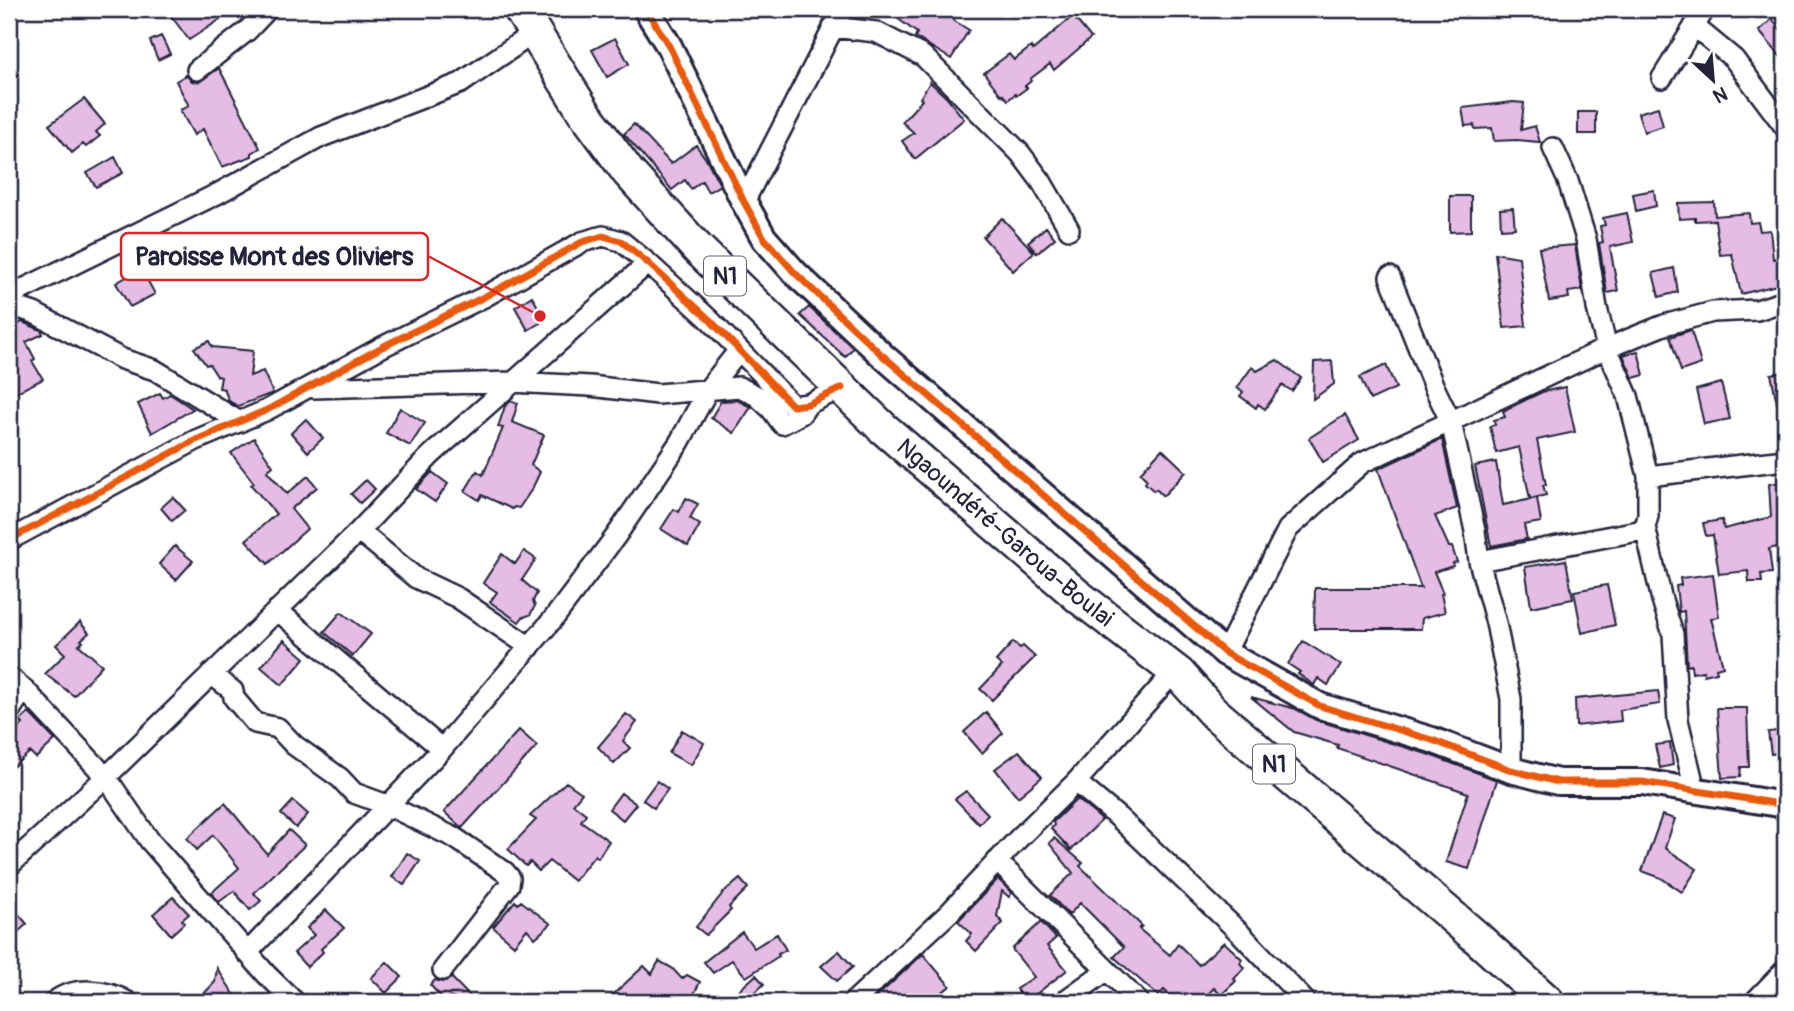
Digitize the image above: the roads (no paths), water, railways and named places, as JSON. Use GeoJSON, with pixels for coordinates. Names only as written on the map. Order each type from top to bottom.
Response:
{"type":"FeatureCollection","features":[{"type":"Feature","properties":{"kind":"highway","name":"Ngaoundéré-Garoua-Boulai"},"geometry":{"type":"LineString","coordinates":[[528,21],[584,112],[628,172],[698,249],[883,428],[1069,588],[1179,674],[1212,711],[1548,1002]]}},
{"type":"Feature","properties":{"kind":"street"},"geometry":{"type":"LineString","coordinates":[[197,70],[247,32],[268,9]]}},
{"type":"Feature","properties":{"kind":"street"},"geometry":{"type":"LineString","coordinates":[[646,9],[669,46],[764,238],[795,274],[872,346],[1225,653],[1320,706],[1558,782],[1642,782],[1785,805]]}},
{"type":"Feature","properties":{"kind":"street"},"geometry":{"type":"LineString","coordinates":[[744,202],[843,9]]}},
{"type":"Feature","properties":{"kind":"street"},"geometry":{"type":"LineString","coordinates":[[1662,78],[1705,9]]}},
{"type":"Feature","properties":{"kind":"street"},"geometry":{"type":"LineString","coordinates":[[9,302],[13,294],[217,194],[321,137],[461,83],[528,21]]}},
{"type":"Feature","properties":{"kind":"street"},"geometry":{"type":"LineString","coordinates":[[1694,26],[1734,60],[1785,127]]}},
{"type":"Feature","properties":{"kind":"street"},"geometry":{"type":"LineString","coordinates":[[833,27],[876,32],[923,56],[1020,153],[1069,229]]}},
{"type":"Feature","properties":{"kind":"street"},"geometry":{"type":"LineString","coordinates":[[1553,148],[1569,181],[1586,239],[1597,308],[1607,348],[1628,396],[1648,476],[1648,516],[1645,527],[1673,634],[1678,720],[1695,790]]}},
{"type":"Feature","properties":{"kind":"street"},"geometry":{"type":"LineString","coordinates":[[9,540],[196,440],[240,422],[484,297],[582,242],[603,236],[621,241],[648,262],[710,320],[793,407],[807,404],[842,388]]}},
{"type":"Feature","properties":{"kind":"street"},"geometry":{"type":"LineString","coordinates":[[9,866],[359,531],[431,455],[648,262]]}},
{"type":"Feature","properties":{"kind":"street"},"geometry":{"type":"LineString","coordinates":[[1390,277],[1451,422],[1511,699],[1511,769]]}},
{"type":"Feature","properties":{"kind":"street"},"geometry":{"type":"LineString","coordinates":[[1225,653],[1288,529],[1362,463],[1607,348],[1676,322],[1713,312],[1758,310],[1785,300]]}},
{"type":"Feature","properties":{"kind":"street"},"geometry":{"type":"LineString","coordinates":[[9,310],[19,308],[34,313],[122,359],[155,370],[240,422]]}},
{"type":"Feature","properties":{"kind":"street"},"geometry":{"type":"LineString","coordinates":[[247,953],[442,749],[554,618],[616,536],[679,443],[709,388],[738,350]]}},
{"type":"Feature","properties":{"kind":"street"},"geometry":{"type":"LineString","coordinates":[[308,388],[512,382],[590,386],[658,394],[739,387],[772,408],[782,424],[801,414],[807,404]]}},
{"type":"Feature","properties":{"kind":"street"},"geometry":{"type":"LineString","coordinates":[[1648,476],[1785,460]]}},
{"type":"Feature","properties":{"kind":"street"},"geometry":{"type":"LineString","coordinates":[[1479,561],[1624,535],[1645,527]]}},
{"type":"Feature","properties":{"kind":"street"},"geometry":{"type":"LineString","coordinates":[[359,531],[416,578],[458,598],[530,647]]}},
{"type":"Feature","properties":{"kind":"street"},"geometry":{"type":"LineString","coordinates":[[276,610],[442,749]]}},
{"type":"Feature","properties":{"kind":"street"},"geometry":{"type":"LineString","coordinates":[[211,674],[233,691],[234,698],[256,723],[278,728],[294,745],[340,778],[354,793],[387,805],[455,838],[510,878],[509,885],[443,970]]}},
{"type":"Feature","properties":{"kind":"street"},"geometry":{"type":"LineString","coordinates":[[853,1002],[949,913],[1076,782],[1166,681],[1179,674]]}},
{"type":"Feature","properties":{"kind":"street"},"geometry":{"type":"LineString","coordinates":[[16,683],[106,776],[150,841],[284,999]]}},
{"type":"Feature","properties":{"kind":"street"},"geometry":{"type":"LineString","coordinates":[[9,712],[16,683]]}},
{"type":"Feature","properties":{"kind":"street"},"geometry":{"type":"LineString","coordinates":[[1076,782],[1118,817],[1240,933],[1307,1002]]}},
{"type":"Feature","properties":{"kind":"street"},"geometry":{"type":"LineString","coordinates":[[997,862],[1139,1002]]}},
{"type":"Feature","properties":{"kind":"street"},"geometry":{"type":"LineString","coordinates":[[1754,1002],[1785,970]]}},
{"type":"Feature","properties":{"kind":"street"},"geometry":{"type":"LineString","coordinates":[[1063,1002],[1106,971]]}},
{"type":"Feature","properties":{"kind":"street"},"geometry":{"type":"LineString","coordinates":[[54,1002],[63,995],[92,990],[120,997],[128,1002]]}},
{"type":"Feature","properties":{"kind":"place","name":"Paroisse Mont des Oliviers"},"geometry":{"type":"Point","coordinates":[540,316]}}]}
